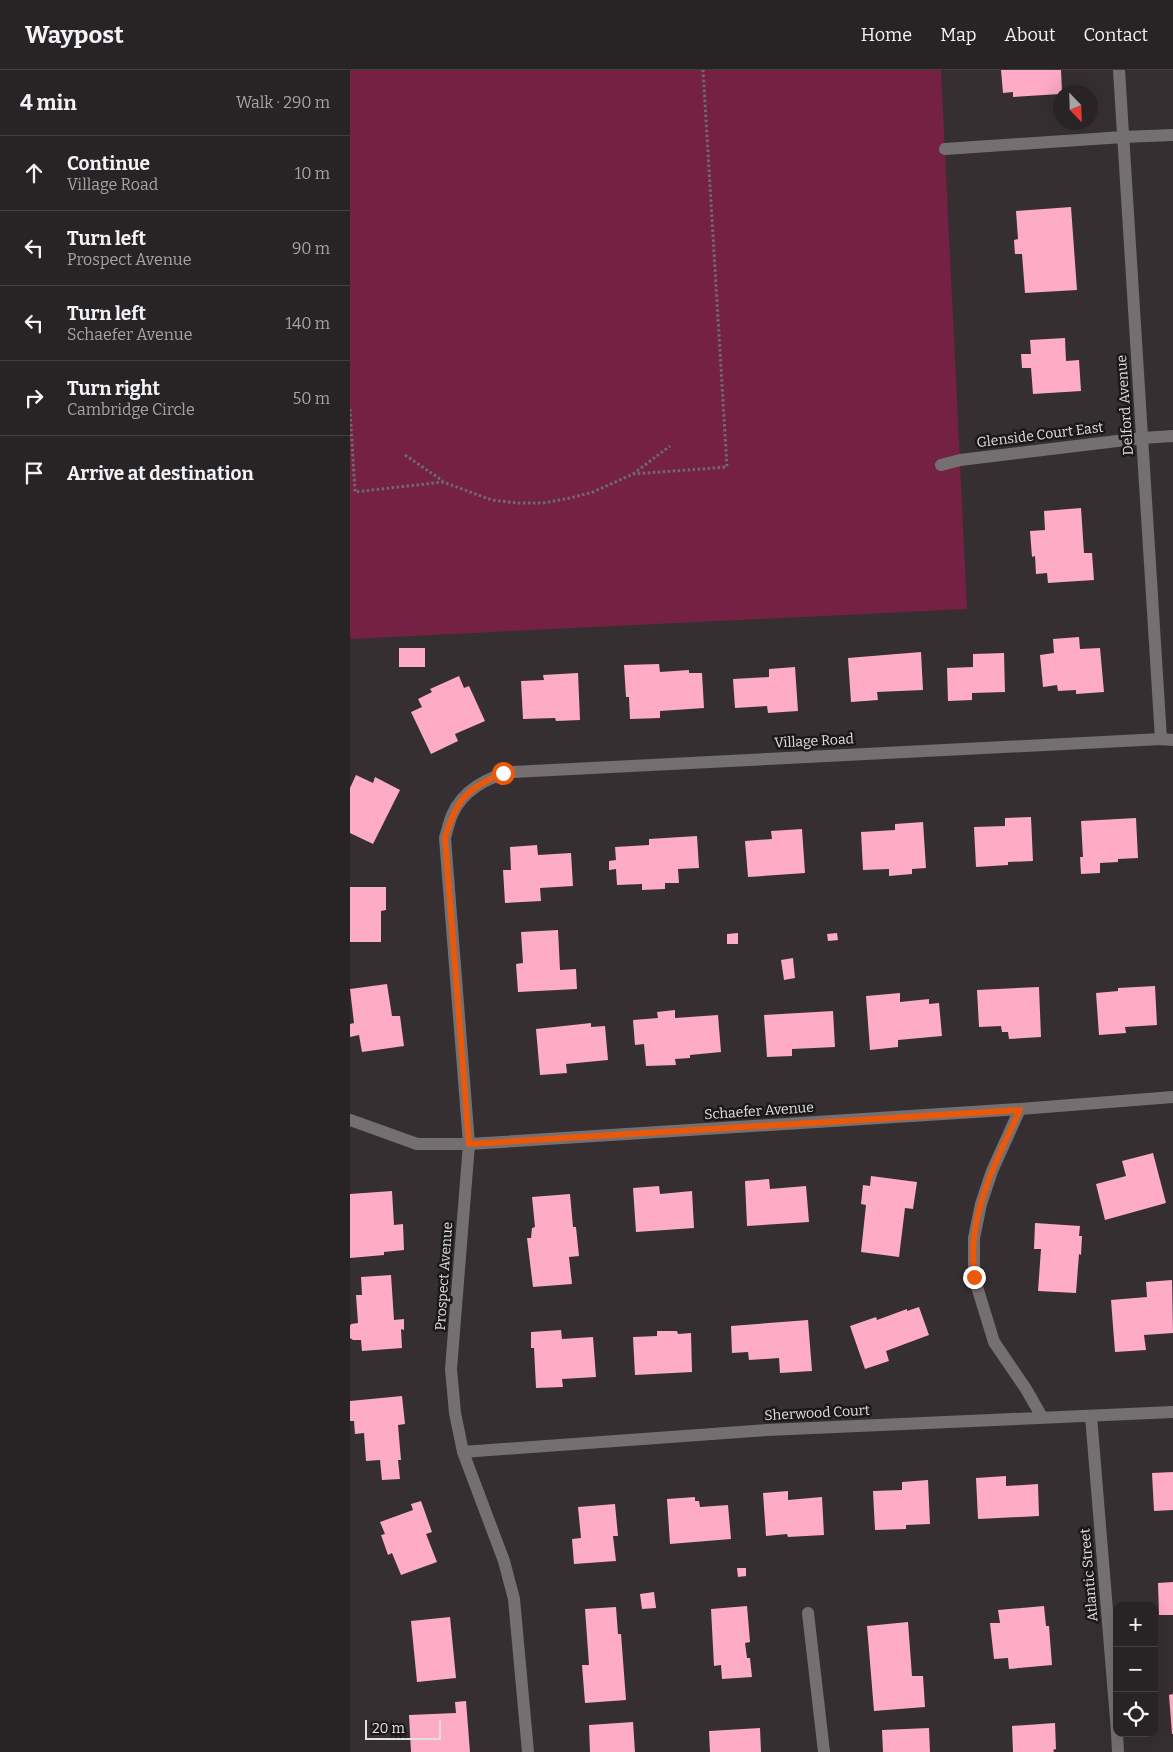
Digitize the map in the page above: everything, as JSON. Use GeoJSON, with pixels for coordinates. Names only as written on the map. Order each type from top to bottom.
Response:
{"type":"FeatureCollection","features":[{"type":"Feature","properties":{"kind":"street","name":"Delford Avenue"},"geometry":{"type":"LineString","coordinates":[[1119,70],[1142,438],[1167,740]]}},
{"type":"Feature","properties":{"kind":"street"},"geometry":{"type":"LineString","coordinates":[[945,149],[1173,135]]}},
{"type":"Feature","properties":{"kind":"street","name":"Glenside Court East"},"geometry":{"type":"LineString","coordinates":[[941,465],[960,460],[1173,436]]}},
{"type":"Feature","properties":{"kind":"street","name":"Village Road"},"geometry":{"type":"LineString","coordinates":[[464,797],[481,782],[503,773],[513,772],[1167,740]]}},
{"type":"Feature","properties":{"kind":"street","name":"Prospect Avenue"},"geometry":{"type":"LineString","coordinates":[[464,797],[452,815],[445,838],[469,1144],[451,1370],[454,1413],[463,1452],[504,1560],[514,1599],[528,1752]]}},
{"type":"Feature","properties":{"kind":"street","name":"Schaefer Avenue"},"geometry":{"type":"LineString","coordinates":[[350,1120],[417,1144],[469,1144],[1020,1110],[1173,1097]]}},
{"type":"Feature","properties":{"kind":"street"},"geometry":{"type":"LineString","coordinates":[[1020,1110],[992,1171],[981,1204],[974,1238],[974,1277],[994,1342],[1026,1389],[1042,1418]]}},
{"type":"Feature","properties":{"kind":"street","name":"Sherwood Court"},"geometry":{"type":"LineString","coordinates":[[463,1452],[766,1430],[1173,1412]]}},
{"type":"Feature","properties":{"kind":"street","name":"Atlantic Street"},"geometry":{"type":"LineString","coordinates":[[1091,1416],[1114,1692]]}},
{"type":"Feature","properties":{"kind":"street"},"geometry":{"type":"LineString","coordinates":[[808,1613],[824,1752]]}},
{"type":"Feature","properties":{"kind":"street","name":"Atlantic Street"},"geometry":{"type":"LineString","coordinates":[[1117,1737],[1118,1752]]}},
{"type":"Feature","properties":{"kind":"path"},"geometry":{"type":"LineString","coordinates":[[633,474],[727,467],[703,70]]}},
{"type":"Feature","properties":{"kind":"path"},"geometry":{"type":"LineString","coordinates":[[350,409],[355,492],[443,482]]}},
{"type":"Feature","properties":{"kind":"path"},"geometry":{"type":"LineString","coordinates":[[405,455],[443,482],[492,500],[517,503],[543,503],[593,492],[633,474],[670,446]]}},
{"type":"Feature","properties":{"kind":"shaded area"},"geometry":{"type":"Polygon","coordinates":[[[350,70],[941,70],[967,609],[350,639],[350,70]]]}},
{"type":"Feature","properties":{"kind":"building"},"geometry":{"type":"Polygon","coordinates":[[[1001,70],[1061,70],[1062,85],[1053,85],[1053,94],[1013,97],[1013,92],[1003,93],[1001,70]]]}},
{"type":"Feature","properties":{"kind":"building"},"geometry":{"type":"Polygon","coordinates":[[[1071,207],[1077,290],[1025,293],[1022,254],[1015,254],[1014,240],[1018,239],[1016,211],[1071,207]]]}},
{"type":"Feature","properties":{"kind":"building"},"geometry":{"type":"Polygon","coordinates":[[[1065,338],[1066,361],[1079,360],[1081,391],[1033,394],[1031,368],[1022,368],[1021,354],[1031,354],[1030,340],[1065,338]]]}},
{"type":"Feature","properties":{"kind":"building"},"geometry":{"type":"Polygon","coordinates":[[[1081,508],[1084,553],[1092,553],[1094,580],[1048,583],[1047,573],[1036,574],[1035,556],[1032,557],[1030,531],[1045,530],[1044,511],[1081,508]]]}},
{"type":"Feature","properties":{"kind":"building"},"geometry":{"type":"Polygon","coordinates":[[[1079,637],[1080,649],[1100,648],[1104,692],[1076,694],[1076,690],[1058,691],[1057,685],[1043,687],[1040,655],[1054,653],[1053,639],[1079,637]]]}},
{"type":"Feature","properties":{"kind":"building"},"geometry":{"type":"Polygon","coordinates":[[[399,648],[425,648],[425,667],[399,667],[399,648]]]}},
{"type":"Feature","properties":{"kind":"building"},"geometry":{"type":"Polygon","coordinates":[[[921,652],[923,690],[877,692],[878,700],[851,702],[848,658],[921,652]]]}},
{"type":"Feature","properties":{"kind":"building"},"geometry":{"type":"Polygon","coordinates":[[[1004,653],[1005,692],[972,693],[972,700],[948,701],[947,668],[973,667],[973,654],[1004,653]]]}},
{"type":"Feature","properties":{"kind":"building"},"geometry":{"type":"Polygon","coordinates":[[[659,664],[660,672],[689,670],[689,673],[702,673],[704,708],[660,711],[660,718],[630,719],[629,697],[626,697],[624,665],[659,664]]]}},
{"type":"Feature","properties":{"kind":"building"},"geometry":{"type":"Polygon","coordinates":[[[795,667],[798,711],[768,713],[767,706],[735,708],[733,679],[769,677],[769,669],[795,667]]]}},
{"type":"Feature","properties":{"kind":"building"},"geometry":{"type":"Polygon","coordinates":[[[578,673],[580,720],[556,721],[555,718],[523,719],[521,681],[544,680],[543,675],[578,673]]]}},
{"type":"Feature","properties":{"kind":"building"},"geometry":{"type":"Polygon","coordinates":[[[459,676],[464,688],[469,686],[485,721],[455,734],[458,741],[431,754],[411,712],[422,707],[418,699],[432,692],[430,689],[459,676]]]}},
{"type":"Feature","properties":{"kind":"building"},"geometry":{"type":"Polygon","coordinates":[[[356,775],[373,783],[375,777],[400,790],[373,844],[350,833],[350,788],[356,775]]]}},
{"type":"Feature","properties":{"kind":"building"},"geometry":{"type":"Polygon","coordinates":[[[1031,817],[1033,861],[1008,862],[1008,865],[976,867],[974,827],[1005,826],[1005,818],[1031,817]]]}},
{"type":"Feature","properties":{"kind":"building"},"geometry":{"type":"Polygon","coordinates":[[[1136,818],[1138,858],[1118,859],[1118,862],[1100,863],[1100,873],[1081,874],[1080,857],[1083,857],[1081,821],[1136,818]]]}},
{"type":"Feature","properties":{"kind":"building"},"geometry":{"type":"Polygon","coordinates":[[[923,822],[926,868],[912,869],[912,874],[889,876],[889,869],[863,870],[861,832],[895,830],[895,824],[923,822]]]}},
{"type":"Feature","properties":{"kind":"building"},"geometry":{"type":"Polygon","coordinates":[[[802,829],[805,873],[748,877],[745,841],[772,839],[771,831],[802,829]]]}},
{"type":"Feature","properties":{"kind":"building"},"geometry":{"type":"Polygon","coordinates":[[[697,836],[699,868],[678,869],[679,883],[665,883],[665,889],[642,890],[642,884],[617,885],[616,869],[609,870],[609,861],[616,860],[615,847],[649,845],[649,839],[697,836]]]}},
{"type":"Feature","properties":{"kind":"building"},"geometry":{"type":"Polygon","coordinates":[[[537,845],[538,855],[571,853],[573,886],[540,888],[541,901],[505,903],[503,870],[511,870],[510,847],[537,845]]]}},
{"type":"Feature","properties":{"kind":"building"},"geometry":{"type":"Polygon","coordinates":[[[350,887],[386,887],[386,910],[381,911],[381,942],[350,942],[350,887]]]}},
{"type":"Feature","properties":{"kind":"building"},"geometry":{"type":"Polygon","coordinates":[[[558,930],[560,970],[576,969],[577,989],[518,992],[516,964],[523,963],[521,932],[558,930]]]}},
{"type":"Feature","properties":{"kind":"building"},"geometry":{"type":"Polygon","coordinates":[[[738,933],[738,944],[727,944],[727,934],[738,933]]]}},
{"type":"Feature","properties":{"kind":"building"},"geometry":{"type":"Polygon","coordinates":[[[837,933],[838,940],[828,941],[827,934],[837,933]]]}},
{"type":"Feature","properties":{"kind":"building"},"geometry":{"type":"Polygon","coordinates":[[[793,958],[795,978],[784,980],[781,960],[793,958]]]}},
{"type":"Feature","properties":{"kind":"building"},"geometry":{"type":"Polygon","coordinates":[[[387,984],[392,1016],[400,1016],[404,1046],[362,1052],[359,1035],[350,1037],[350,1024],[354,1023],[350,989],[387,984]]]}},
{"type":"Feature","properties":{"kind":"building"},"geometry":{"type":"Polygon","coordinates":[[[1155,986],[1157,1025],[1125,1027],[1126,1033],[1099,1035],[1096,993],[1118,991],[1118,988],[1155,986]]]}},
{"type":"Feature","properties":{"kind":"building"},"geometry":{"type":"Polygon","coordinates":[[[1039,987],[1041,1037],[1009,1039],[1008,1032],[1002,1032],[1001,1026],[979,1027],[977,990],[1039,987]]]}},
{"type":"Feature","properties":{"kind":"building"},"geometry":{"type":"Polygon","coordinates":[[[900,993],[900,1002],[929,999],[929,1004],[939,1003],[942,1036],[898,1040],[898,1047],[870,1050],[866,996],[900,993]]]}},
{"type":"Feature","properties":{"kind":"building"},"geometry":{"type":"Polygon","coordinates":[[[675,1010],[675,1018],[718,1015],[721,1052],[690,1055],[690,1058],[675,1059],[676,1065],[646,1066],[644,1044],[635,1045],[633,1020],[658,1018],[657,1012],[675,1010]]]}},
{"type":"Feature","properties":{"kind":"building"},"geometry":{"type":"Polygon","coordinates":[[[833,1011],[835,1047],[792,1049],[792,1056],[767,1057],[764,1015],[833,1011]]]}},
{"type":"Feature","properties":{"kind":"building"},"geometry":{"type":"Polygon","coordinates":[[[591,1023],[591,1027],[605,1026],[608,1060],[566,1064],[567,1073],[540,1075],[536,1029],[591,1023]]]}},
{"type":"Feature","properties":{"kind":"building"},"geometry":{"type":"Polygon","coordinates":[[[1153,1153],[1166,1203],[1105,1220],[1096,1184],[1126,1176],[1122,1161],[1153,1153]]]}},
{"type":"Feature","properties":{"kind":"building"},"geometry":{"type":"Polygon","coordinates":[[[871,1176],[917,1182],[913,1209],[905,1208],[899,1257],[861,1252],[866,1205],[861,1204],[863,1185],[870,1186],[871,1176]]]}},
{"type":"Feature","properties":{"kind":"building"},"geometry":{"type":"Polygon","coordinates":[[[769,1179],[770,1189],[806,1186],[809,1222],[747,1226],[745,1181],[769,1179]]]}},
{"type":"Feature","properties":{"kind":"building"},"geometry":{"type":"Polygon","coordinates":[[[659,1186],[660,1194],[692,1191],[694,1228],[636,1232],[633,1188],[659,1186]]]}},
{"type":"Feature","properties":{"kind":"building"},"geometry":{"type":"Polygon","coordinates":[[[392,1191],[394,1225],[403,1224],[404,1250],[384,1252],[384,1255],[350,1258],[350,1194],[392,1191]]]}},
{"type":"Feature","properties":{"kind":"building"},"geometry":{"type":"Polygon","coordinates":[[[570,1194],[573,1227],[576,1227],[579,1256],[569,1257],[572,1284],[533,1287],[527,1238],[531,1238],[532,1228],[535,1227],[532,1197],[570,1194]]]}},
{"type":"Feature","properties":{"kind":"building"},"geometry":{"type":"Polygon","coordinates":[[[1035,1223],[1080,1226],[1079,1236],[1082,1236],[1081,1255],[1079,1254],[1076,1293],[1038,1291],[1041,1249],[1034,1249],[1035,1223]]]}},
{"type":"Feature","properties":{"kind":"building"},"geometry":{"type":"Polygon","coordinates":[[[391,1275],[394,1320],[404,1319],[404,1330],[401,1329],[402,1348],[362,1351],[361,1340],[350,1338],[351,1324],[358,1323],[356,1295],[362,1295],[361,1277],[391,1275]]]}},
{"type":"Feature","properties":{"kind":"building"},"geometry":{"type":"Polygon","coordinates":[[[1172,1280],[1173,1333],[1144,1335],[1146,1350],[1115,1352],[1111,1300],[1147,1297],[1146,1282],[1172,1280]]]}},
{"type":"Feature","properties":{"kind":"building"},"geometry":{"type":"Polygon","coordinates":[[[919,1307],[929,1335],[886,1351],[889,1361],[865,1369],[850,1326],[876,1317],[877,1320],[907,1309],[907,1311],[919,1307]]]}},
{"type":"Feature","properties":{"kind":"building"},"geometry":{"type":"Polygon","coordinates":[[[808,1320],[812,1371],[780,1373],[779,1358],[749,1360],[748,1352],[732,1353],[731,1326],[808,1320]]]}},
{"type":"Feature","properties":{"kind":"building"},"geometry":{"type":"Polygon","coordinates":[[[561,1330],[562,1339],[593,1337],[596,1377],[562,1379],[563,1387],[536,1388],[534,1348],[531,1348],[531,1332],[561,1330]]]}},
{"type":"Feature","properties":{"kind":"building"},"geometry":{"type":"Polygon","coordinates":[[[657,1331],[677,1331],[678,1334],[691,1333],[692,1372],[635,1375],[633,1337],[657,1336],[657,1331]]]}},
{"type":"Feature","properties":{"kind":"building"},"geometry":{"type":"Polygon","coordinates":[[[402,1396],[405,1424],[398,1425],[401,1460],[398,1460],[400,1479],[382,1480],[380,1460],[366,1461],[364,1433],[355,1434],[354,1421],[350,1421],[350,1401],[402,1396]]]}},
{"type":"Feature","properties":{"kind":"building"},"geometry":{"type":"Polygon","coordinates":[[[1173,1472],[1173,1510],[1154,1511],[1152,1473],[1173,1472]]]}},
{"type":"Feature","properties":{"kind":"building"},"geometry":{"type":"Polygon","coordinates":[[[1006,1476],[1006,1486],[1038,1484],[1039,1516],[978,1519],[976,1478],[1006,1476]]]}},
{"type":"Feature","properties":{"kind":"building"},"geometry":{"type":"Polygon","coordinates":[[[928,1480],[930,1524],[906,1525],[906,1529],[875,1530],[873,1491],[902,1490],[902,1482],[928,1480]]]}},
{"type":"Feature","properties":{"kind":"building"},"geometry":{"type":"Polygon","coordinates":[[[788,1491],[788,1500],[822,1497],[824,1535],[788,1537],[787,1534],[766,1536],[763,1493],[788,1491]]]}},
{"type":"Feature","properties":{"kind":"building"},"geometry":{"type":"Polygon","coordinates":[[[695,1497],[695,1501],[699,1501],[700,1507],[728,1505],[731,1539],[670,1544],[667,1499],[695,1497]]]}},
{"type":"Feature","properties":{"kind":"building"},"geometry":{"type":"Polygon","coordinates":[[[421,1501],[432,1532],[426,1534],[437,1562],[401,1575],[392,1553],[388,1555],[381,1535],[385,1534],[380,1522],[413,1510],[411,1504],[421,1501]]]}},
{"type":"Feature","properties":{"kind":"building"},"geometry":{"type":"Polygon","coordinates":[[[615,1504],[618,1536],[613,1536],[616,1561],[574,1564],[572,1539],[581,1538],[578,1507],[615,1504]]]}},
{"type":"Feature","properties":{"kind":"building"},"geometry":{"type":"Polygon","coordinates":[[[737,1568],[746,1568],[746,1576],[738,1577],[737,1568]]]}},
{"type":"Feature","properties":{"kind":"building"},"geometry":{"type":"Polygon","coordinates":[[[1173,1582],[1173,1615],[1159,1615],[1158,1583],[1173,1582]]]}},
{"type":"Feature","properties":{"kind":"building"},"geometry":{"type":"Polygon","coordinates":[[[654,1592],[656,1608],[642,1609],[640,1594],[654,1592]]]}},
{"type":"Feature","properties":{"kind":"building"},"geometry":{"type":"Polygon","coordinates":[[[747,1606],[750,1642],[745,1643],[747,1658],[750,1658],[752,1677],[722,1679],[721,1665],[714,1666],[711,1609],[747,1606]]]}},
{"type":"Feature","properties":{"kind":"building"},"geometry":{"type":"Polygon","coordinates":[[[1044,1606],[1046,1626],[1049,1626],[1052,1665],[1009,1669],[1008,1658],[994,1659],[990,1623],[1000,1623],[998,1610],[1044,1606]]]}},
{"type":"Feature","properties":{"kind":"building"},"geometry":{"type":"Polygon","coordinates":[[[616,1607],[618,1634],[621,1634],[626,1700],[585,1703],[582,1665],[589,1665],[585,1609],[616,1607]]]}},
{"type":"Feature","properties":{"kind":"building"},"geometry":{"type":"Polygon","coordinates":[[[450,1617],[456,1678],[417,1682],[411,1621],[450,1617]]]}},
{"type":"Feature","properties":{"kind":"building"},"geometry":{"type":"Polygon","coordinates":[[[908,1622],[912,1676],[923,1676],[925,1707],[874,1711],[867,1626],[908,1622]]]}},
{"type":"Feature","properties":{"kind":"building"},"geometry":{"type":"Polygon","coordinates":[[[1173,1694],[1173,1734],[1172,1734],[1169,1695],[1173,1694]]]}},
{"type":"Feature","properties":{"kind":"building"},"geometry":{"type":"Polygon","coordinates":[[[466,1701],[470,1752],[411,1752],[409,1715],[456,1713],[455,1702],[466,1701]]]}},
{"type":"Feature","properties":{"kind":"building"},"geometry":{"type":"Polygon","coordinates":[[[633,1722],[635,1752],[590,1752],[589,1725],[633,1722]]]}},
{"type":"Feature","properties":{"kind":"building"},"geometry":{"type":"Polygon","coordinates":[[[1055,1723],[1056,1749],[1053,1750],[1054,1752],[1013,1752],[1012,1726],[1055,1723]]]}},
{"type":"Feature","properties":{"kind":"building"},"geometry":{"type":"Polygon","coordinates":[[[760,1728],[761,1752],[710,1752],[709,1731],[760,1728]]]}},
{"type":"Feature","properties":{"kind":"building"},"geometry":{"type":"Polygon","coordinates":[[[929,1728],[930,1752],[883,1752],[882,1730],[929,1728]]]}},
{"type":"Feature","properties":{"kind":"route"},"geometry":{"type":"LineString","coordinates":[[503,773],[481,782],[464,797],[452,815],[445,838],[469,1144],[1020,1110],[992,1171],[981,1204],[974,1238],[974,1277]]}}]}
